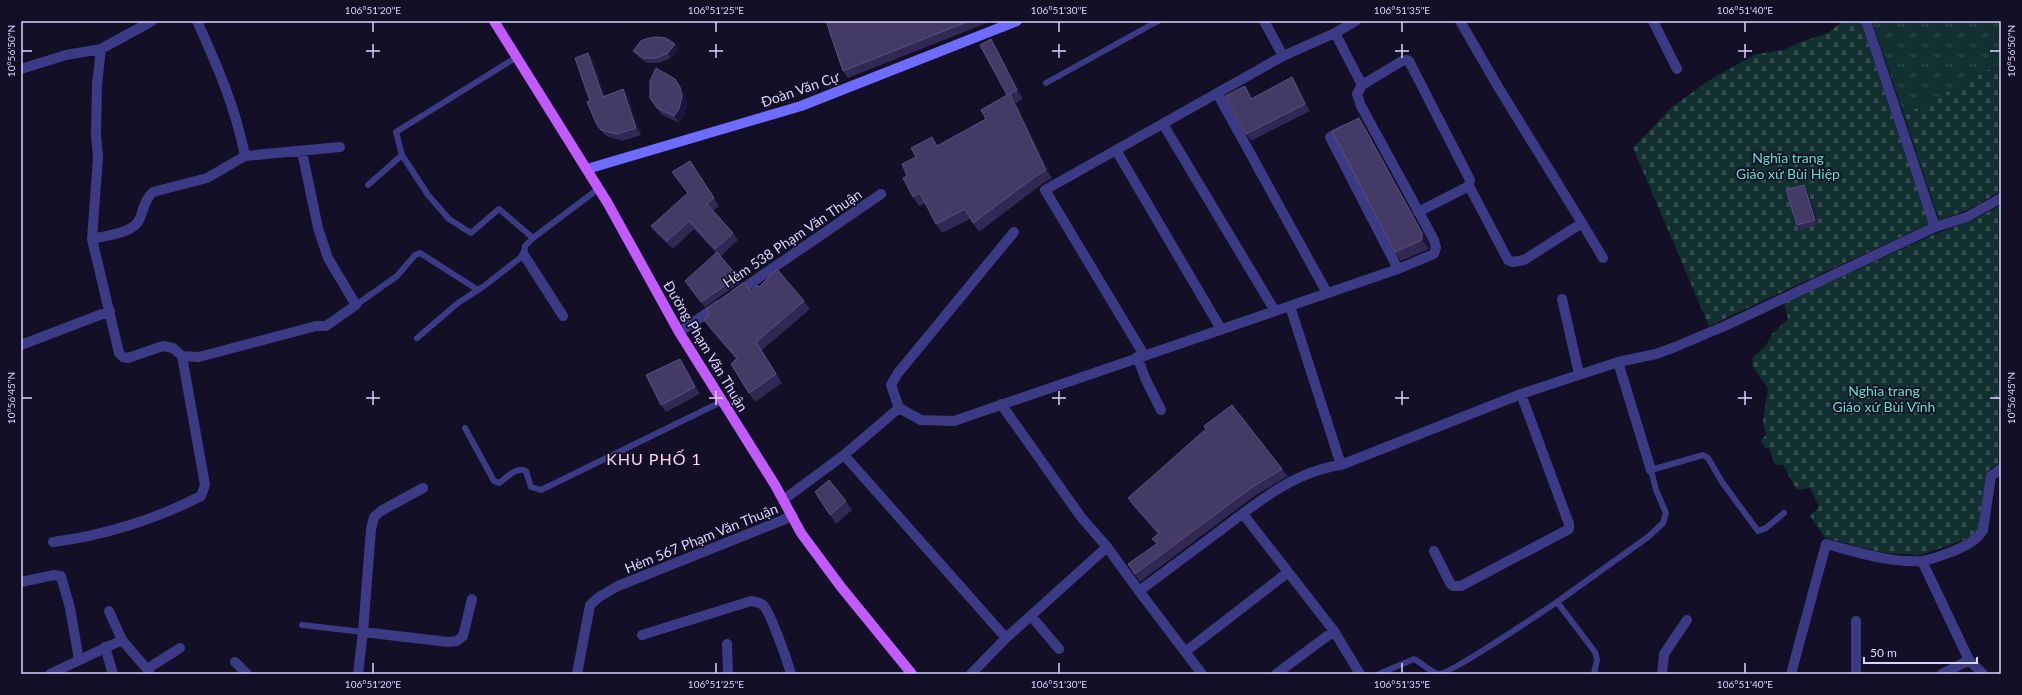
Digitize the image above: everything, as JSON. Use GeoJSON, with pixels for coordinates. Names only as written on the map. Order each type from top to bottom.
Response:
{"type":"FeatureCollection","features":[{"type":"Feature","properties":{"kind":"main road","name":"Đường Phạm Văn Thuận"},"geometry":{"type":"LineString","coordinates":[[494,21],[587,169],[679,332],[793,516],[801,533],[841,587],[912,674]]}},
{"type":"Feature","properties":{"kind":"street"},"geometry":{"type":"LineString","coordinates":[[21,69],[66,55],[101,49],[152,21]]}},
{"type":"Feature","properties":{"kind":"street"},"geometry":{"type":"LineString","coordinates":[[197,21],[226,88],[238,124],[245,156]]}},
{"type":"Feature","properties":{"kind":"street","name":"Đoàn Văn Cự"},"geometry":{"type":"LineString","coordinates":[[587,169],[801,106],[1018,21]]}},
{"type":"Feature","properties":{"kind":"street"},"geometry":{"type":"LineString","coordinates":[[1264,21],[1283,56]]}},
{"type":"Feature","properties":{"kind":"street"},"geometry":{"type":"LineString","coordinates":[[1161,410],[1146,380],[1141,356],[1045,190],[1283,56],[1335,33],[1356,21]]}},
{"type":"Feature","properties":{"kind":"street"},"geometry":{"type":"LineString","coordinates":[[1460,21],[1504,97],[1603,258]]}},
{"type":"Feature","properties":{"kind":"street"},"geometry":{"type":"LineString","coordinates":[[1653,21],[1678,69]]}},
{"type":"Feature","properties":{"kind":"street"},"geometry":{"type":"LineString","coordinates":[[1866,21],[1935,227]]}},
{"type":"Feature","properties":{"kind":"street"},"geometry":{"type":"LineString","coordinates":[[1335,33],[1362,85]]}},
{"type":"Feature","properties":{"kind":"street"},"geometry":{"type":"LineString","coordinates":[[101,49],[97,84],[98,157],[92,239],[119,352],[122,356],[128,358],[163,346],[173,348],[182,356],[199,357],[316,326],[326,326],[356,305],[328,258],[315,214],[302,152]]}},
{"type":"Feature","properties":{"kind":"street"},"geometry":{"type":"LineString","coordinates":[[1014,232],[898,372],[891,385],[899,408],[921,420],[954,421],[1221,328],[1398,269],[1434,254],[1436,248],[1434,240],[1361,121],[1357,94],[1362,85],[1402,61],[1409,61],[1466,171],[1470,180],[1469,186],[1508,260],[1513,262],[1524,260],[1582,223]]}},
{"type":"Feature","properties":{"kind":"street"},"geometry":{"type":"LineString","coordinates":[[1217,93],[1327,293]]}},
{"type":"Feature","properties":{"kind":"street"},"geometry":{"type":"LineString","coordinates":[[1361,121],[1330,137],[1398,269]]}},
{"type":"Feature","properties":{"kind":"street"},"geometry":{"type":"LineString","coordinates":[[1163,124],[1275,311]]}},
{"type":"Feature","properties":{"kind":"street"},"geometry":{"type":"LineString","coordinates":[[92,239],[131,229],[140,220],[147,197],[153,192],[207,178],[245,156],[302,152],[340,147]]}},
{"type":"Feature","properties":{"kind":"street"},"geometry":{"type":"LineString","coordinates":[[1116,150],[1221,328]]}},
{"type":"Feature","properties":{"kind":"street"},"geometry":{"type":"LineString","coordinates":[[1418,212],[1469,186]]}},
{"type":"Feature","properties":{"kind":"street","name":"Hẻm 538 Phạm Văn Thuận"},"geometry":{"type":"LineString","coordinates":[[679,332],[881,194]]}},
{"type":"Feature","properties":{"kind":"street"},"geometry":{"type":"LineString","coordinates":[[1139,592],[1242,514],[1281,488],[1310,473],[1325,467],[1341,465],[1521,394],[1618,362],[1656,354],[1675,347],[1935,227],[1967,217],[2001,198]]}},
{"type":"Feature","properties":{"kind":"street"},"geometry":{"type":"LineString","coordinates":[[524,255],[563,316]]}},
{"type":"Feature","properties":{"kind":"street"},"geometry":{"type":"LineString","coordinates":[[1562,299],[1579,374]]}},
{"type":"Feature","properties":{"kind":"street"},"geometry":{"type":"LineString","coordinates":[[1290,306],[1341,465]]}},
{"type":"Feature","properties":{"kind":"street"},"geometry":{"type":"LineString","coordinates":[[21,345],[110,311]]}},
{"type":"Feature","properties":{"kind":"street"},"geometry":{"type":"LineString","coordinates":[[53,542],[86,537],[116,529],[201,496],[205,486],[182,356]]}},
{"type":"Feature","properties":{"kind":"street"},"geometry":{"type":"LineString","coordinates":[[1618,362],[1651,470]]}},
{"type":"Feature","properties":{"kind":"street"},"geometry":{"type":"LineString","coordinates":[[1434,551],[1450,584],[1453,586],[1461,586],[1569,530],[1569,524],[1521,394]]}},
{"type":"Feature","properties":{"kind":"street"},"geometry":{"type":"LineString","coordinates":[[1001,404],[1081,518],[1107,547],[1139,592],[1202,674]]}},
{"type":"Feature","properties":{"kind":"street"},"geometry":{"type":"LineString","coordinates":[[783,500],[844,455],[899,408]]}},
{"type":"Feature","properties":{"kind":"street"},"geometry":{"type":"LineString","coordinates":[[844,455],[1006,638]]}},
{"type":"Feature","properties":{"kind":"street"},"geometry":{"type":"LineString","coordinates":[[1791,674],[1826,544],[1882,558],[1922,561],[1970,544],[1979,536],[1985,521],[1991,476],[2001,469]]}},
{"type":"Feature","properties":{"kind":"street"},"geometry":{"type":"LineString","coordinates":[[358,674],[363,632],[371,529],[374,517],[381,511],[423,488]]}},
{"type":"Feature","properties":{"kind":"street"},"geometry":{"type":"LineString","coordinates":[[1242,514],[1334,631],[1360,674]]}},
{"type":"Feature","properties":{"kind":"street","name":"Hẻm 567 Phạm Văn Thuận"},"geometry":{"type":"LineString","coordinates":[[577,674],[590,605],[599,597],[618,586],[793,516]]}},
{"type":"Feature","properties":{"kind":"street"},"geometry":{"type":"LineString","coordinates":[[971,674],[1006,638],[1107,547]]}},
{"type":"Feature","properties":{"kind":"street"},"geometry":{"type":"LineString","coordinates":[[1922,561],[1969,660],[1983,674]]}},
{"type":"Feature","properties":{"kind":"street"},"geometry":{"type":"LineString","coordinates":[[1185,652],[1287,573]]}},
{"type":"Feature","properties":{"kind":"street"},"geometry":{"type":"LineString","coordinates":[[21,582],[61,576],[70,608],[79,660]]}},
{"type":"Feature","properties":{"kind":"street"},"geometry":{"type":"LineString","coordinates":[[363,632],[448,642],[457,641],[463,636],[472,599]]}},
{"type":"Feature","properties":{"kind":"street"},"geometry":{"type":"LineString","coordinates":[[642,635],[751,601],[759,602],[764,606],[773,624],[791,674]]}},
{"type":"Feature","properties":{"kind":"street"},"geometry":{"type":"LineString","coordinates":[[109,611],[122,640],[148,672],[180,648]]}},
{"type":"Feature","properties":{"kind":"street"},"geometry":{"type":"LineString","coordinates":[[1031,616],[1059,649]]}},
{"type":"Feature","properties":{"kind":"street"},"geometry":{"type":"LineString","coordinates":[[1662,674],[1664,654],[1687,620]]}},
{"type":"Feature","properties":{"kind":"street"},"geometry":{"type":"LineString","coordinates":[[1856,621],[1856,674]]}},
{"type":"Feature","properties":{"kind":"street"},"geometry":{"type":"LineString","coordinates":[[1276,674],[1334,631]]}},
{"type":"Feature","properties":{"kind":"street"},"geometry":{"type":"LineString","coordinates":[[52,674],[122,640]]}},
{"type":"Feature","properties":{"kind":"street"},"geometry":{"type":"LineString","coordinates":[[727,644],[728,674]]}},
{"type":"Feature","properties":{"kind":"street"},"geometry":{"type":"LineString","coordinates":[[106,647],[113,674]]}},
{"type":"Feature","properties":{"kind":"street"},"geometry":{"type":"LineString","coordinates":[[1942,674],[1969,660]]}},
{"type":"Feature","properties":{"kind":"street"},"geometry":{"type":"LineString","coordinates":[[235,662],[247,674]]}},
{"type":"Feature","properties":{"kind":"lane"},"geometry":{"type":"LineString","coordinates":[[1046,83],[1158,21]]}},
{"type":"Feature","properties":{"kind":"lane"},"geometry":{"type":"LineString","coordinates":[[517,57],[396,132],[402,155],[428,195],[449,219],[471,233],[499,209],[533,238]]}},
{"type":"Feature","properties":{"kind":"lane"},"geometry":{"type":"LineString","coordinates":[[368,185],[402,155]]}},
{"type":"Feature","properties":{"kind":"lane"},"geometry":{"type":"LineString","coordinates":[[417,338],[458,303],[478,290],[524,255],[525,246],[533,238],[598,189]]}},
{"type":"Feature","properties":{"kind":"lane"},"geometry":{"type":"LineString","coordinates":[[356,305],[397,276],[415,255],[420,253],[478,290]]}},
{"type":"Feature","properties":{"kind":"lane"},"geometry":{"type":"LineString","coordinates":[[465,428],[494,481],[499,483],[518,470],[522,469],[526,471],[531,488],[541,490],[723,401]]}},
{"type":"Feature","properties":{"kind":"lane"},"geometry":{"type":"LineString","coordinates":[[1379,674],[1414,659],[1438,674],[1463,663],[1557,602],[1648,537],[1663,523],[1666,514],[1656,490],[1651,470],[1703,455],[1708,458],[1722,482],[1758,531],[1766,528],[1784,513]]}},
{"type":"Feature","properties":{"kind":"lane"},"geometry":{"type":"LineString","coordinates":[[1557,602],[1595,652],[1597,660],[1594,674]]}},
{"type":"Feature","properties":{"kind":"lane"},"geometry":{"type":"LineString","coordinates":[[302,625],[363,632]]}},
{"type":"Feature","properties":{"kind":"green space","name":"Nghĩa trang Giáo xứ Bùi Hiệp"},"geometry":{"type":"Polygon","coordinates":[[[1843,21],[1861,21],[1929,224],[1709,326],[1633,148],[1672,107],[1708,81],[1756,54],[1784,50],[1801,42],[1828,33],[1843,21]]]}},
{"type":"Feature","properties":{"kind":"green space"},"geometry":{"type":"Polygon","coordinates":[[[1872,21],[2001,21],[2001,63],[1904,115],[1872,21]]]}},
{"type":"Feature","properties":{"kind":"green space"},"geometry":{"type":"Polygon","coordinates":[[[2001,63],[2001,191],[1968,210],[1939,220],[1904,115],[2001,63]]]}},
{"type":"Feature","properties":{"kind":"green space","name":"Nghĩa trang Giáo xứ Bùi Vĩnh"},"geometry":{"type":"Polygon","coordinates":[[[2001,205],[2001,463],[1990,469],[1986,476],[1979,527],[1975,533],[1967,539],[1921,555],[1883,553],[1825,538],[1810,516],[1819,507],[1810,488],[1797,490],[1783,465],[1775,465],[1769,448],[1765,448],[1761,441],[1766,435],[1763,420],[1768,389],[1752,365],[1753,357],[1765,347],[1772,334],[1788,319],[1784,303],[1937,233],[1971,221],[2001,205]]]}},
{"type":"Feature","properties":{"kind":"building"},"geometry":{"type":"Polygon","coordinates":[[[826,21],[969,21],[843,71],[826,21]]]}},
{"type":"Feature","properties":{"kind":"building"},"geometry":{"type":"Polygon","coordinates":[[[655,37],[666,38],[675,44],[668,53],[656,58],[644,58],[633,51],[641,41],[655,37]]]}},
{"type":"Feature","properties":{"kind":"building"},"geometry":{"type":"Polygon","coordinates":[[[991,39],[1017,90],[1010,94],[1046,170],[973,223],[965,209],[936,224],[920,193],[913,197],[903,178],[907,176],[902,164],[916,157],[911,148],[932,137],[937,146],[986,119],[981,110],[1007,95],[980,45],[991,39]]]}},
{"type":"Feature","properties":{"kind":"building"},"geometry":{"type":"Polygon","coordinates":[[[588,53],[603,97],[623,89],[636,128],[617,134],[601,130],[597,125],[587,102],[590,101],[575,58],[588,53]]]}},
{"type":"Feature","properties":{"kind":"building"},"geometry":{"type":"Polygon","coordinates":[[[656,68],[675,79],[680,87],[682,96],[679,109],[674,116],[657,108],[650,98],[650,81],[656,68]]]}},
{"type":"Feature","properties":{"kind":"building"},"geometry":{"type":"Polygon","coordinates":[[[1292,77],[1305,104],[1246,134],[1225,96],[1245,86],[1251,99],[1292,77]]]}},
{"type":"Feature","properties":{"kind":"building"},"geometry":{"type":"Polygon","coordinates":[[[1359,118],[1422,233],[1422,240],[1395,252],[1332,131],[1359,118]]]}},
{"type":"Feature","properties":{"kind":"building"},"geometry":{"type":"Polygon","coordinates":[[[690,161],[714,198],[707,204],[733,233],[715,249],[689,221],[667,241],[651,226],[688,193],[672,172],[690,161]]]}},
{"type":"Feature","properties":{"kind":"building"},"geometry":{"type":"Polygon","coordinates":[[[1804,185],[1815,220],[1797,225],[1786,190],[1804,185]]]}},
{"type":"Feature","properties":{"kind":"building"},"geometry":{"type":"Polygon","coordinates":[[[717,252],[738,277],[701,302],[685,281],[717,252]]]}},
{"type":"Feature","properties":{"kind":"building"},"geometry":{"type":"Polygon","coordinates":[[[777,269],[804,301],[756,342],[776,374],[749,393],[731,364],[737,358],[704,320],[710,314],[706,309],[744,283],[751,291],[757,285],[759,287],[777,269]]]}},
{"type":"Feature","properties":{"kind":"building"},"geometry":{"type":"Polygon","coordinates":[[[680,359],[695,387],[661,405],[646,375],[680,359]]]}},
{"type":"Feature","properties":{"kind":"building"},"geometry":{"type":"Polygon","coordinates":[[[1232,405],[1282,469],[1251,488],[1135,574],[1128,564],[1158,543],[1152,539],[1159,533],[1128,498],[1206,429],[1204,426],[1232,405]]]}},
{"type":"Feature","properties":{"kind":"building"},"geometry":{"type":"Polygon","coordinates":[[[829,480],[846,501],[830,515],[815,492],[829,480]]]}},
{"type":"Feature","properties":{"kind":"district","name":"KHU PHỐ 1"},"geometry":{"type":"Point","coordinates":[654,458]}}]}
